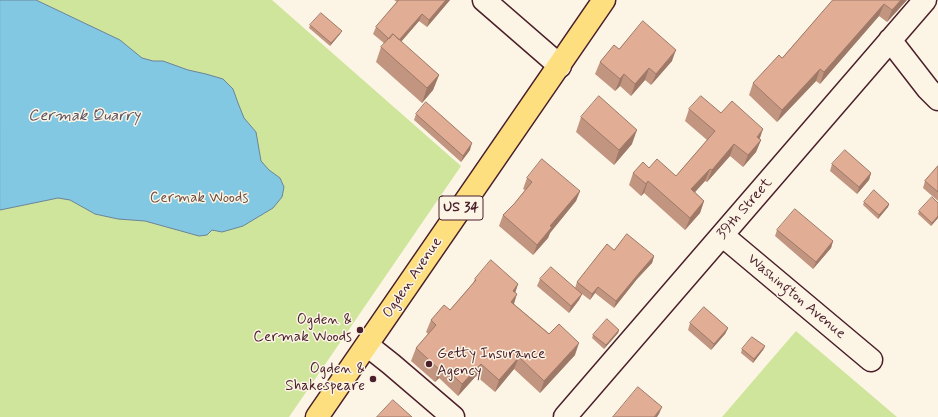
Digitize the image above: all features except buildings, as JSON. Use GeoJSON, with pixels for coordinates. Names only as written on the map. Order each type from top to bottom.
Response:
{"type":"FeatureCollection","features":[{"type":"Feature","properties":{"kind":"main road","name":"Ogden Avenue"},"geometry":{"type":"LineString","coordinates":[[317,417],[604,0]]}},
{"type":"Feature","properties":{"kind":"street"},"geometry":{"type":"LineString","coordinates":[[484,0],[560,66]]}},
{"type":"Feature","properties":{"kind":"street","name":"39th Street"},"geometry":{"type":"LineString","coordinates":[[565,417],[924,0]]}},
{"type":"Feature","properties":{"kind":"street"},"geometry":{"type":"LineString","coordinates":[[890,40],[928,89],[938,99]]}},
{"type":"Feature","properties":{"kind":"street","name":"Washington Avenue"},"geometry":{"type":"LineString","coordinates":[[722,235],[871,360]]}},
{"type":"Feature","properties":{"kind":"street"},"geometry":{"type":"LineString","coordinates":[[367,344],[453,417]]}},
{"type":"Feature","properties":{"kind":"green space","name":"Cermak Woods"},"geometry":{"type":"Polygon","coordinates":[[[0,0],[272,0],[461,166],[289,417],[0,417],[0,0]]]}},
{"type":"Feature","properties":{"kind":"green space"},"geometry":{"type":"Polygon","coordinates":[[[796,331],[897,417],[722,417],[796,331]]]}},
{"type":"Feature","properties":{"kind":"water","name":"Cermak Quarry"},"geometry":{"type":"Polygon","coordinates":[[[0,0],[36,0],[120,40],[142,58],[153,61],[163,61],[188,70],[223,79],[233,89],[244,118],[256,132],[261,161],[269,170],[280,178],[284,187],[282,197],[273,208],[243,226],[222,232],[212,230],[207,235],[199,236],[145,221],[118,219],[95,214],[70,200],[58,198],[0,210],[0,0]]]}},
{"type":"Feature","properties":{"kind":"place","name":"Ogden & Cermak Woods"},"geometry":{"type":"Point","coordinates":[360,330]}},
{"type":"Feature","properties":{"kind":"place","name":"Getty Insurance Agency"},"geometry":{"type":"Point","coordinates":[429,364]}},
{"type":"Feature","properties":{"kind":"place","name":"Ogden & Shakespeare"},"geometry":{"type":"Point","coordinates":[373,379]}}]}
